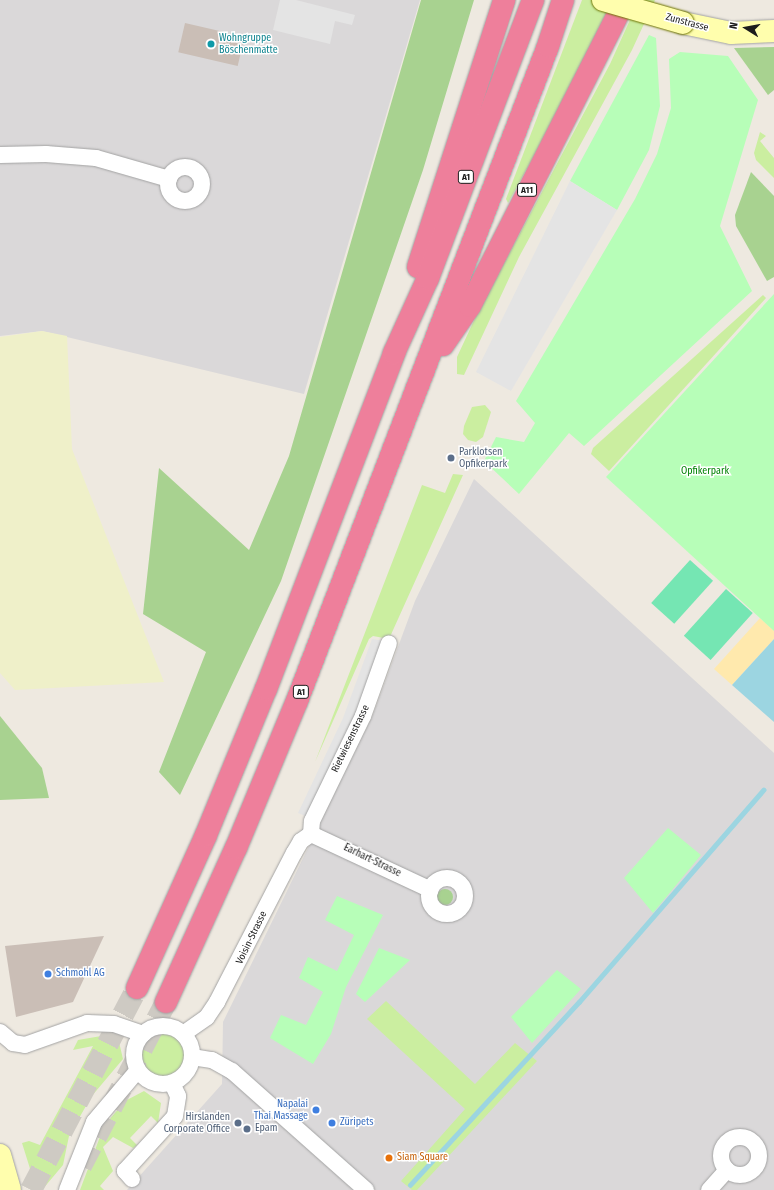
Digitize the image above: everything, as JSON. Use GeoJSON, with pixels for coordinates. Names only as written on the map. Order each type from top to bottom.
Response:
{"type":"FeatureCollection","features":[{"type":"Feature","properties":{"kind":"highway"},"geometry":{"type":"LineString","coordinates":[[394,353],[428,232],[504,0]]}},
{"type":"Feature","properties":{"kind":"highway","name":"A1"},"geometry":{"type":"LineString","coordinates":[[137,988],[203,842],[266,688],[394,353],[428,278],[533,0]]}},
{"type":"Feature","properties":{"kind":"highway","name":"A1"},"geometry":{"type":"LineString","coordinates":[[166,1002],[270,768],[548,46],[563,0]]}},
{"type":"Feature","properties":{"kind":"highway"},"geometry":{"type":"LineString","coordinates":[[548,46],[572,0]]}},
{"type":"Feature","properties":{"kind":"highway","name":"A11"},"geometry":{"type":"LineString","coordinates":[[422,376],[470,306],[625,0]]}},
{"type":"Feature","properties":{"kind":"street","name":"Zunstrasse"},"geometry":{"type":"LineString","coordinates":[[602,0],[683,23],[731,33],[774,31]]}},
{"type":"Feature","properties":{"kind":"street"},"geometry":{"type":"LineString","coordinates":[[0,155],[46,154],[96,158],[169,179]]}},
{"type":"Feature","properties":{"kind":"street","name":"Rietwiesenstrasse"},"geometry":{"type":"LineString","coordinates":[[311,834],[312,821],[363,716],[389,643]]}},
{"type":"Feature","properties":{"kind":"street","name":"Earhart-Strasse"},"geometry":{"type":"LineString","coordinates":[[311,834],[431,890]]}},
{"type":"Feature","properties":{"kind":"street","name":"Voisin-Strasse"},"geometry":{"type":"LineString","coordinates":[[183,1034],[206,1018],[218,1002],[294,853],[301,842],[311,834]]}},
{"type":"Feature","properties":{"kind":"street"},"geometry":{"type":"LineString","coordinates":[[0,1032],[13,1043],[25,1045],[87,1023],[114,1024],[143,1034]]}},
{"type":"Feature","properties":{"kind":"street"},"geometry":{"type":"LineString","coordinates":[[163,1026],[183,1034],[191,1048],[192,1057],[182,1077],[172,1083],[153,1082],[138,1070],[134,1051],[143,1034],[163,1026]]}},
{"type":"Feature","properties":{"kind":"street"},"geometry":{"type":"LineString","coordinates":[[192,1057],[212,1060],[232,1071],[366,1190]]}},
{"type":"Feature","properties":{"kind":"street"},"geometry":{"type":"LineString","coordinates":[[67,1190],[94,1122],[138,1070]]}},
{"type":"Feature","properties":{"kind":"street"},"geometry":{"type":"LineString","coordinates":[[132,1179],[125,1171],[175,1116],[178,1096],[172,1083]]}},
{"type":"Feature","properties":{"kind":"street"},"geometry":{"type":"LineString","coordinates":[[0,1155],[10,1190]]}},
{"type":"Feature","properties":{"kind":"street"},"geometry":{"type":"LineString","coordinates":[[709,1190],[727,1170]]}},
{"type":"Feature","properties":{"kind":"shaded area"},"geometry":{"type":"Polygon","coordinates":[[[0,0],[420,0],[304,394],[42,331],[0,336],[0,0]]]}},
{"type":"Feature","properties":{"kind":"shaded area"},"geometry":{"type":"Polygon","coordinates":[[[280,0],[296,0],[355,15],[352,25],[335,21],[330,44],[273,30],[280,0]]]}},
{"type":"Feature","properties":{"kind":"shaded area"},"geometry":{"type":"Polygon","coordinates":[[[570,181],[617,210],[511,391],[476,372],[570,181]]]}},
{"type":"Feature","properties":{"kind":"shaded area"},"geometry":{"type":"Polygon","coordinates":[[[474,479],[774,753],[774,1190],[127,1190],[222,1084],[223,1022],[372,717],[415,601],[474,479]]]}},
{"type":"Feature","properties":{"kind":"shaded area"},"geometry":{"type":"Polygon","coordinates":[[[372,639],[385,641],[376,677],[310,818],[298,813],[343,718],[372,639]]]}},
{"type":"Feature","properties":{"kind":"green space"},"geometry":{"type":"Polygon","coordinates":[[[421,0],[474,0],[423,170],[281,581],[180,795],[159,772],[206,652],[143,614],[159,468],[249,550],[289,456],[421,0]]]}},
{"type":"Feature","properties":{"kind":"green space"},"geometry":{"type":"Polygon","coordinates":[[[582,0],[613,0],[556,116],[508,203],[506,199],[582,0]]]}},
{"type":"Feature","properties":{"kind":"green space"},"geometry":{"type":"Polygon","coordinates":[[[639,0],[655,0],[632,50],[519,257],[464,375],[457,374],[457,357],[478,312],[610,64],[639,0]]]}},
{"type":"Feature","properties":{"kind":"green space"},"geometry":{"type":"Polygon","coordinates":[[[649,35],[656,38],[660,106],[649,150],[617,210],[570,181],[649,35]]]}},
{"type":"Feature","properties":{"kind":"green space"},"geometry":{"type":"Polygon","coordinates":[[[774,47],[774,90],[768,95],[734,48],[774,47]]]}},
{"type":"Feature","properties":{"kind":"green space"},"geometry":{"type":"Polygon","coordinates":[[[680,52],[728,56],[758,100],[720,226],[752,291],[584,446],[569,433],[519,494],[484,461],[496,437],[524,442],[535,423],[516,401],[635,199],[657,154],[671,108],[669,59],[680,52]]]}},
{"type":"Feature","properties":{"kind":"green space"},"geometry":{"type":"Polygon","coordinates":[[[760,132],[766,136],[760,141],[774,158],[774,178],[756,160],[754,153],[760,132]]]}},
{"type":"Feature","properties":{"kind":"green space"},"geometry":{"type":"Polygon","coordinates":[[[751,172],[774,196],[774,277],[767,281],[736,226],[735,215],[751,172]]]}},
{"type":"Feature","properties":{"kind":"green space","name":"Opfikerpark"},"geometry":{"type":"Polygon","coordinates":[[[774,294],[774,631],[606,477],[774,294]]]}},
{"type":"Feature","properties":{"kind":"green space"},"geometry":{"type":"Polygon","coordinates":[[[763,295],[766,298],[609,471],[591,454],[593,448],[763,295]]]}},
{"type":"Feature","properties":{"kind":"green space"},"geometry":{"type":"Polygon","coordinates":[[[42,331],[67,336],[72,449],[164,682],[15,690],[0,673],[0,337],[42,331]]]}},
{"type":"Feature","properties":{"kind":"green space"},"geometry":{"type":"Polygon","coordinates":[[[485,405],[491,412],[483,437],[476,442],[468,440],[463,434],[464,426],[472,407],[485,405]]]}},
{"type":"Feature","properties":{"kind":"green space"},"geometry":{"type":"Polygon","coordinates":[[[453,474],[463,475],[389,639],[373,636],[369,639],[315,762],[422,485],[445,493],[453,474]]]}},
{"type":"Feature","properties":{"kind":"green space"},"geometry":{"type":"Polygon","coordinates":[[[690,560],[713,581],[674,624],[651,603],[690,560]]]}},
{"type":"Feature","properties":{"kind":"green space"},"geometry":{"type":"Polygon","coordinates":[[[726,589],[753,613],[711,660],[684,636],[726,589]]]}},
{"type":"Feature","properties":{"kind":"green space"},"geometry":{"type":"Polygon","coordinates":[[[0,716],[42,768],[49,798],[0,800],[0,716]]]}},
{"type":"Feature","properties":{"kind":"green space"},"geometry":{"type":"Polygon","coordinates":[[[668,828],[701,855],[653,913],[624,878],[668,828]]]}},
{"type":"Feature","properties":{"kind":"green space"},"geometry":{"type":"Polygon","coordinates":[[[442,889],[448,889],[453,894],[451,903],[448,905],[442,905],[437,900],[437,894],[442,889]]]}},
{"type":"Feature","properties":{"kind":"green space"},"geometry":{"type":"Polygon","coordinates":[[[337,896],[383,915],[346,987],[331,1034],[313,1064],[270,1038],[281,1015],[306,1025],[323,992],[299,978],[308,957],[337,971],[354,935],[325,920],[337,896]]]}},
{"type":"Feature","properties":{"kind":"green space"},"geometry":{"type":"Polygon","coordinates":[[[379,948],[410,960],[365,1002],[356,994],[379,948]]]}},
{"type":"Feature","properties":{"kind":"green space"},"geometry":{"type":"Polygon","coordinates":[[[557,970],[581,989],[532,1043],[511,1017],[557,970]]]}},
{"type":"Feature","properties":{"kind":"green space"},"geometry":{"type":"Polygon","coordinates":[[[386,1001],[475,1084],[515,1043],[537,1061],[417,1190],[412,1190],[401,1181],[465,1109],[367,1019],[386,1001]]]}},
{"type":"Feature","properties":{"kind":"green space"},"geometry":{"type":"Polygon","coordinates":[[[159,1034],[167,1034],[175,1037],[181,1043],[184,1055],[181,1067],[175,1073],[167,1076],[159,1076],[151,1073],[145,1067],[142,1059],[142,1051],[145,1043],[151,1037],[159,1034]]]}},
{"type":"Feature","properties":{"kind":"green space"},"geometry":{"type":"Polygon","coordinates":[[[107,1035],[119,1042],[123,1059],[91,1097],[69,1136],[63,1165],[42,1190],[32,1175],[22,1143],[29,1141],[40,1145],[93,1046],[73,1050],[78,1040],[107,1035]]]}},
{"type":"Feature","properties":{"kind":"green space"},"geometry":{"type":"Polygon","coordinates":[[[144,1091],[161,1103],[158,1123],[151,1116],[130,1138],[137,1145],[133,1148],[113,1137],[103,1147],[113,1171],[100,1186],[104,1190],[80,1190],[104,1126],[125,1101],[144,1091]]]}},
{"type":"Feature","properties":{"kind":"sand"},"geometry":{"type":"Polygon","coordinates":[[[760,618],[774,631],[774,639],[732,685],[714,669],[760,618]]]}},
{"type":"Feature","properties":{"kind":"water"},"geometry":{"type":"Polygon","coordinates":[[[774,639],[774,722],[732,685],[774,639]]]}},
{"type":"Feature","properties":{"kind":"building","name":"Wohngruppe Böschenmatte"},"geometry":{"type":"Polygon","coordinates":[[[185,23],[244,37],[238,66],[178,52],[185,23]]]}},
{"type":"Feature","properties":{"kind":"building","name":"Schmohl AG"},"geometry":{"type":"Polygon","coordinates":[[[104,936],[73,1002],[16,1017],[5,946],[104,936]]]}},
{"type":"Feature","properties":{"kind":"waterway"},"geometry":{"type":"LineString","coordinates":[[410,1185],[579,1002],[763,790]]}},
{"type":"Feature","properties":{"kind":"tunnel"},"geometry":{"type":"LineString","coordinates":[[31,1190],[137,988]]}},
{"type":"Feature","properties":{"kind":"tunnel"},"geometry":{"type":"LineString","coordinates":[[81,1166],[166,1002]]}},
{"type":"Feature","properties":{"kind":"place","name":"Wohngruppe Böschenmatte"},"geometry":{"type":"Point","coordinates":[211,44]}},
{"type":"Feature","properties":{"kind":"place","name":"Parklotsen Opfikerpark"},"geometry":{"type":"Point","coordinates":[451,458]}},
{"type":"Feature","properties":{"kind":"place","name":"Schmohl AG"},"geometry":{"type":"Point","coordinates":[48,974]}},
{"type":"Feature","properties":{"kind":"place","name":"Napalai Thai Massage"},"geometry":{"type":"Point","coordinates":[316,1110]}},
{"type":"Feature","properties":{"kind":"place","name":"Hirslanden Corporate Office"},"geometry":{"type":"Point","coordinates":[238,1123]}},
{"type":"Feature","properties":{"kind":"place","name":"Züripets"},"geometry":{"type":"Point","coordinates":[332,1123]}},
{"type":"Feature","properties":{"kind":"place","name":"Epam"},"geometry":{"type":"Point","coordinates":[247,1129]}},
{"type":"Feature","properties":{"kind":"place","name":"Siam Square"},"geometry":{"type":"Point","coordinates":[389,1158]}}]}
